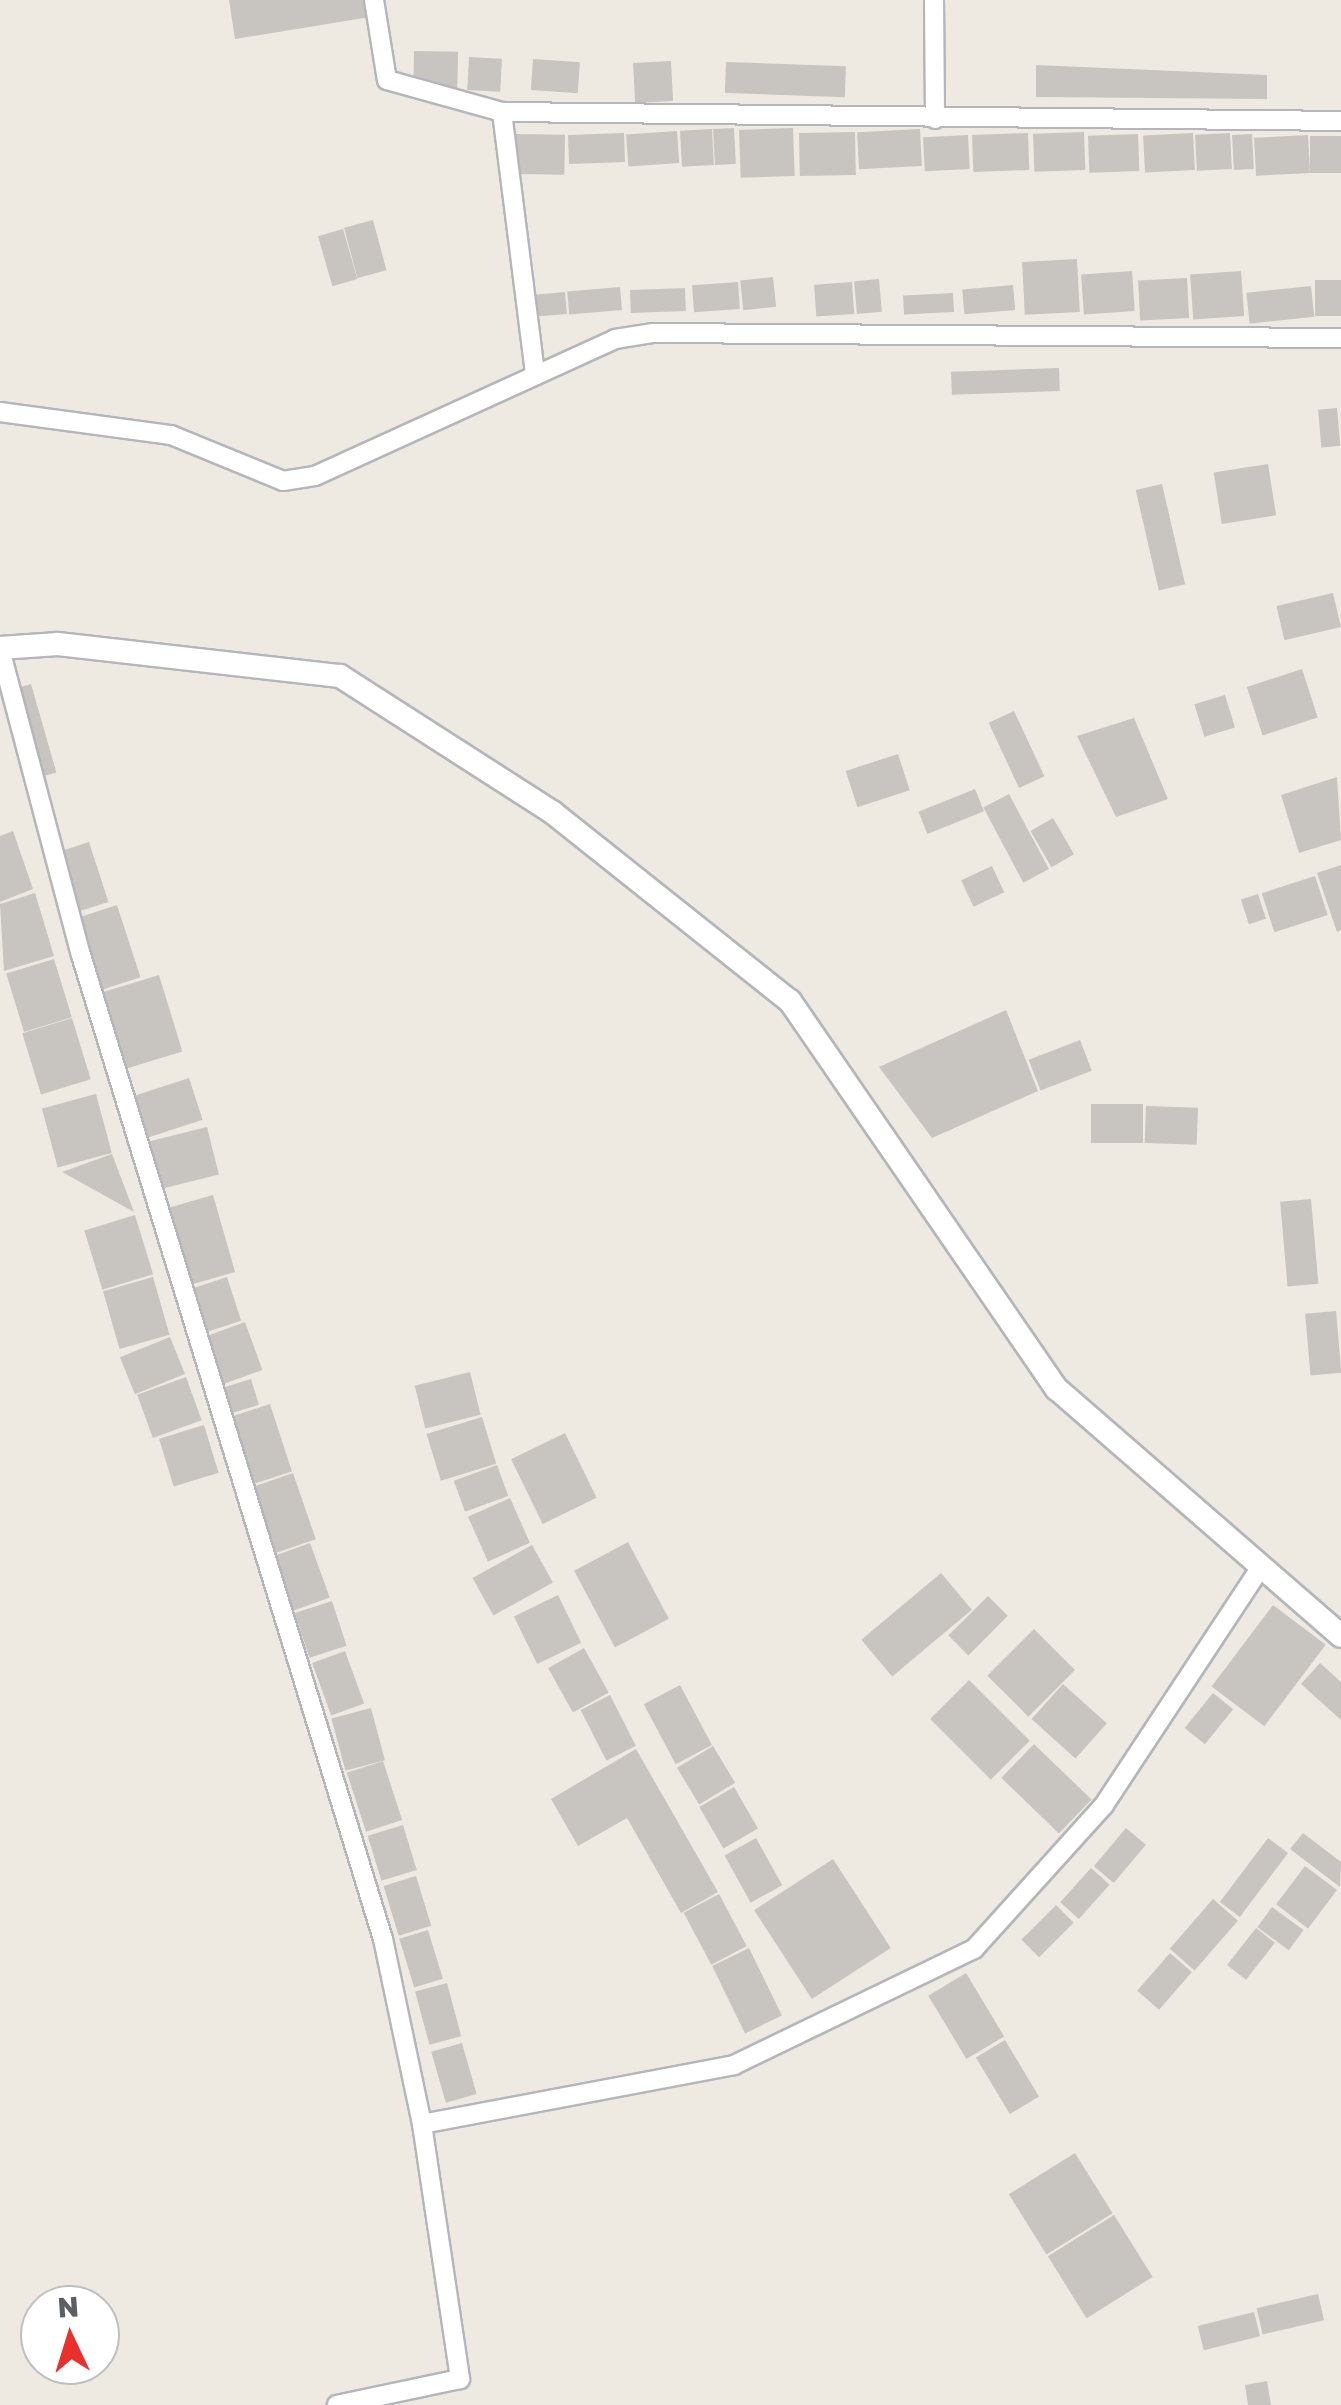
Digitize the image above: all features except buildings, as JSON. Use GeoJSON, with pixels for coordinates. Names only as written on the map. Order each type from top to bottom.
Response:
{"type":"FeatureCollection","features":[{"type":"Feature","properties":{"kind":"street"},"geometry":{"type":"LineString","coordinates":[[374,0],[388,80],[502,112],[1341,121]]}},
{"type":"Feature","properties":{"kind":"street"},"geometry":{"type":"LineString","coordinates":[[934,0],[935,119]]}},
{"type":"Feature","properties":{"kind":"street"},"geometry":{"type":"LineString","coordinates":[[502,112],[535,375]]}},
{"type":"Feature","properties":{"kind":"street"},"geometry":{"type":"LineString","coordinates":[[0,412],[171,435],[283,481],[314,476],[614,339],[654,333],[1341,338]]}},
{"type":"Feature","properties":{"kind":"street"},"geometry":{"type":"LineString","coordinates":[[338,2405],[460,2379],[422,2124],[382,1939],[81,956],[0,648],[58,644],[340,676],[552,812],[790,1001],[1056,1390],[1341,1636]]}},
{"type":"Feature","properties":{"kind":"street"},"geometry":{"type":"LineString","coordinates":[[422,2124],[734,2065],[974,1950],[1104,1805],[1261,1567]]}}]}
